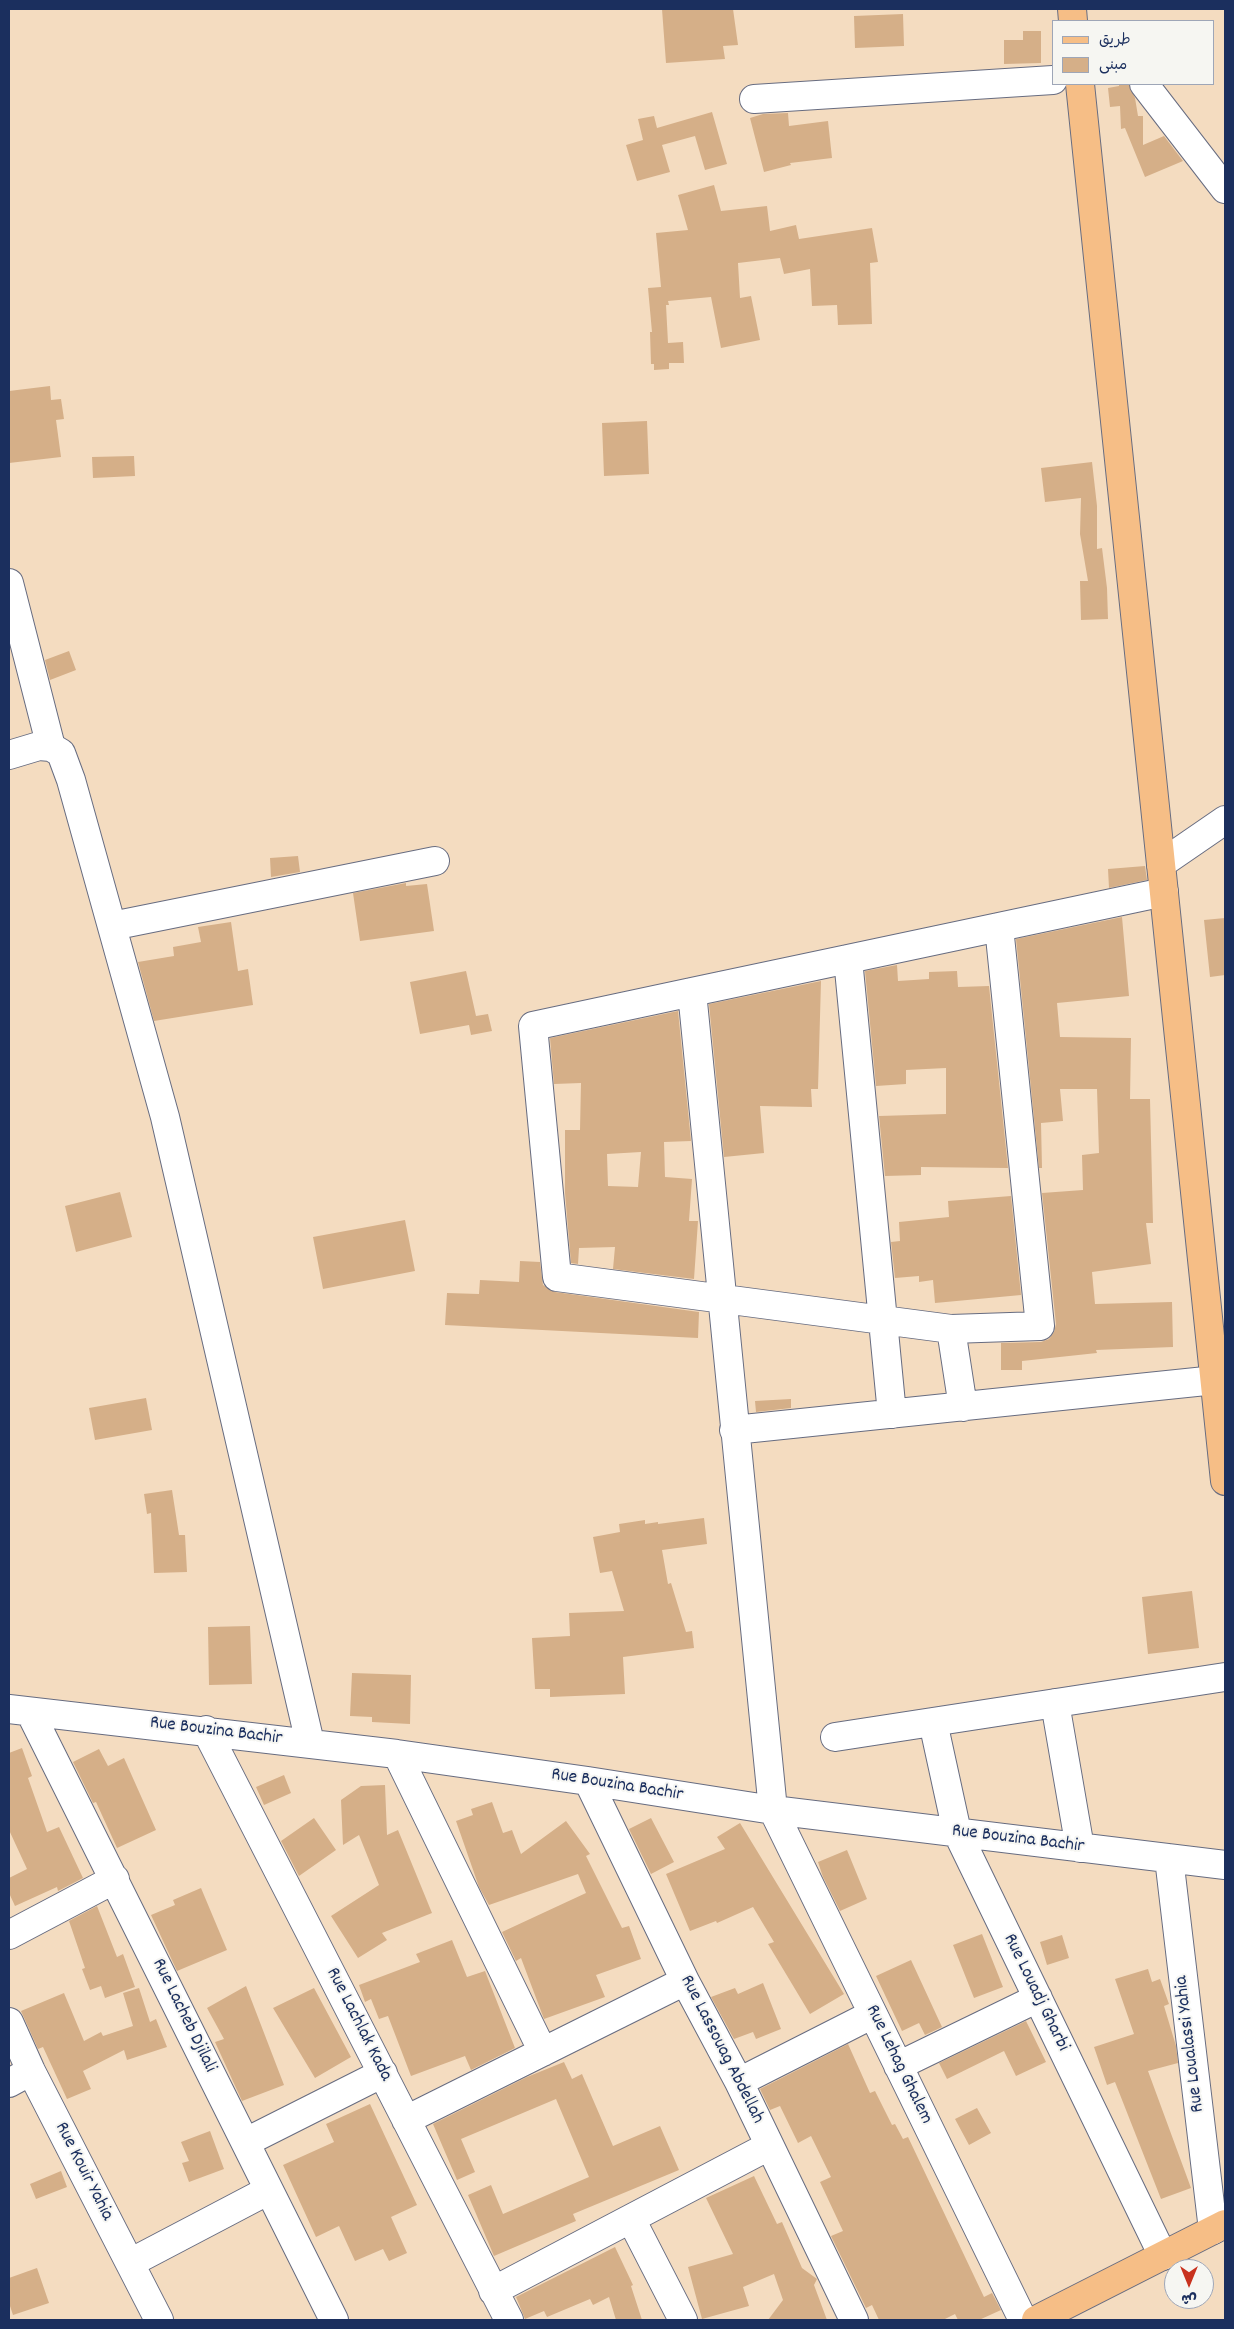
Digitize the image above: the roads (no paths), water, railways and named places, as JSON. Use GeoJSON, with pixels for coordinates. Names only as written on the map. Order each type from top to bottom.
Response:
{"type":"FeatureCollection","features":[{"type":"Feature","properties":{"kind":"main road"},"geometry":{"type":"LineString","coordinates":[[1080,85],[1164,892],[1220,1380],[1225,1473]]}},
{"type":"Feature","properties":{"kind":"main road"},"geometry":{"type":"LineString","coordinates":[[1036,2320],[1219,2227]]}},
{"type":"Feature","properties":{"kind":"street"},"geometry":{"type":"LineString","coordinates":[[754,99],[1052,80]]}},
{"type":"Feature","properties":{"kind":"street"},"geometry":{"type":"LineString","coordinates":[[1145,85],[1225,189]]}},
{"type":"Feature","properties":{"kind":"street"},"geometry":{"type":"LineString","coordinates":[[9,583],[51,747]]}},
{"type":"Feature","properties":{"kind":"street"},"geometry":{"type":"LineString","coordinates":[[9,755],[38,746],[51,747],[61,753],[71,780],[165,1117],[310,1743]]}},
{"type":"Feature","properties":{"kind":"street"},"geometry":{"type":"LineString","coordinates":[[1161,864],[1225,820]]}},
{"type":"Feature","properties":{"kind":"street"},"geometry":{"type":"LineString","coordinates":[[112,926],[435,861]]}},
{"type":"Feature","properties":{"kind":"street"},"geometry":{"type":"LineString","coordinates":[[999,927],[1040,1326],[951,1329],[557,1277],[533,1026],[692,992],[1164,892]]}},
{"type":"Feature","properties":{"kind":"street"},"geometry":{"type":"LineString","coordinates":[[848,959],[892,1414]]}},
{"type":"Feature","properties":{"kind":"street"},"geometry":{"type":"LineString","coordinates":[[692,992],[773,1810]]}},
{"type":"Feature","properties":{"kind":"street"},"geometry":{"type":"LineString","coordinates":[[951,1329],[963,1407]]}},
{"type":"Feature","properties":{"kind":"street"},"geometry":{"type":"LineString","coordinates":[[734,1430],[1220,1380]]}},
{"type":"Feature","properties":{"kind":"street"},"geometry":{"type":"LineString","coordinates":[[835,1737],[1225,1677]]}},
{"type":"Feature","properties":{"kind":"street"},"geometry":{"type":"LineString","coordinates":[[1056,1703],[1080,1848]]}},
{"type":"Feature","properties":{"kind":"street","name":"Rue Bouzina Bachir"},"geometry":{"type":"LineString","coordinates":[[19,1710],[206,1730],[397,1754],[588,1780],[773,1810],[1225,1865]]}},
{"type":"Feature","properties":{"kind":"street","name":"Rue Lacheb Djilali"},"geometry":{"type":"LineString","coordinates":[[19,1710],[115,1879],[334,2320]]}},
{"type":"Feature","properties":{"kind":"street","name":"Rue Louadj Gharbi"},"geometry":{"type":"LineString","coordinates":[[933,1722],[957,1832],[1162,2256]]}},
{"type":"Feature","properties":{"kind":"street","name":"Rue Lachlak Kada"},"geometry":{"type":"LineString","coordinates":[[206,1730],[509,2320]]}},
{"type":"Feature","properties":{"kind":"street"},"geometry":{"type":"LineString","coordinates":[[397,1754],[543,2052]]}},
{"type":"Feature","properties":{"kind":"street","name":"Rue Lassouag Abdellah"},"geometry":{"type":"LineString","coordinates":[[588,1780],[685,1981],[739,2082],[854,2320]]}},
{"type":"Feature","properties":{"kind":"street","name":"Rue Lehag Ghalem"},"geometry":{"type":"LineString","coordinates":[[773,1810],[1023,2320]]}},
{"type":"Feature","properties":{"kind":"street","name":"Rue Loualassi Yahia"},"geometry":{"type":"LineString","coordinates":[[1169,1858],[1219,2227]]}},
{"type":"Feature","properties":{"kind":"street"},"geometry":{"type":"LineString","coordinates":[[9,1935],[115,1879]]}},
{"type":"Feature","properties":{"kind":"street"},"geometry":{"type":"LineString","coordinates":[[406,2120],[685,1981]]}},
{"type":"Feature","properties":{"kind":"street"},"geometry":{"type":"LineString","coordinates":[[898,2066],[1038,1998]]}},
{"type":"Feature","properties":{"kind":"street"},"geometry":{"type":"LineString","coordinates":[[739,2082],[873,2014]]}},
{"type":"Feature","properties":{"kind":"street","name":"Rue Kouir Yahia"},"geometry":{"type":"LineString","coordinates":[[9,2022],[20,2077],[130,2263],[159,2320]]}},
{"type":"Feature","properties":{"kind":"street"},"geometry":{"type":"LineString","coordinates":[[246,2142],[383,2074]]}},
{"type":"Feature","properties":{"kind":"street"},"geometry":{"type":"LineString","coordinates":[[494,2291],[769,2146]]}},
{"type":"Feature","properties":{"kind":"street"},"geometry":{"type":"LineString","coordinates":[[130,2263],[269,2190]]}},
{"type":"Feature","properties":{"kind":"street"},"geometry":{"type":"LineString","coordinates":[[631,2219],[683,2320]]}}]}
